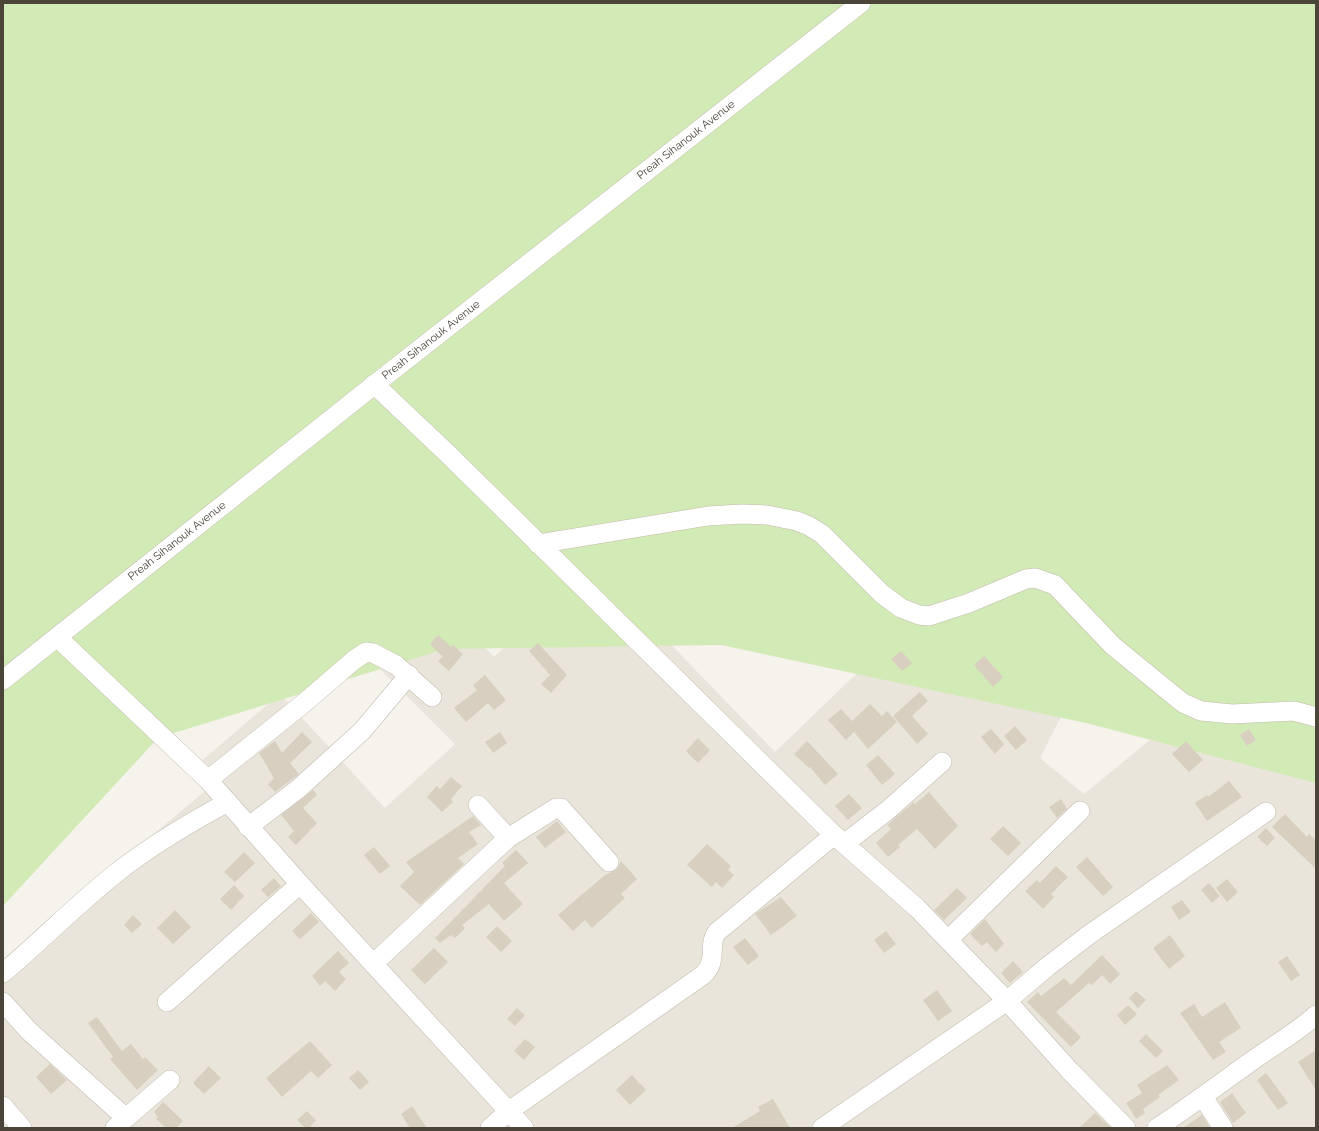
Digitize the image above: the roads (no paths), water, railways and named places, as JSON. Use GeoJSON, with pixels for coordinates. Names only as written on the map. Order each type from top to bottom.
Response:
{"type":"FeatureCollection","features":[{"type":"Feature","properties":{"kind":"street","name":"Preah Sihanouk Avenue"},"geometry":{"type":"LineString","coordinates":[[3,680],[374,384],[861,3]]}},
{"type":"Feature","properties":{"kind":"street"},"geometry":{"type":"LineString","coordinates":[[374,384],[449,455],[839,839],[917,908],[1007,1001],[1070,1071],[1126,1128]]}},
{"type":"Feature","properties":{"kind":"street"},"geometry":{"type":"LineString","coordinates":[[538,544],[708,516],[742,514],[786,519],[810,526],[822,534],[882,594],[901,608],[912,613],[929,616],[969,603],[1026,580],[1035,578],[1055,585],[1113,646],[1183,703],[1201,711],[1232,714],[1294,711],[1316,717]]}},
{"type":"Feature","properties":{"kind":"street"},"geometry":{"type":"LineString","coordinates":[[57,637],[208,780],[248,827],[524,1128]]}},
{"type":"Feature","properties":{"kind":"street"},"geometry":{"type":"LineString","coordinates":[[208,780],[254,744],[362,654],[373,653],[396,665],[432,697]]}},
{"type":"Feature","properties":{"kind":"street"},"geometry":{"type":"LineString","coordinates":[[248,827],[298,789],[362,730],[409,675]]}},
{"type":"Feature","properties":{"kind":"street"},"geometry":{"type":"LineString","coordinates":[[490,1128],[509,1111],[703,975],[712,962],[714,938],[717,932],[839,839],[888,810],[942,762]]}},
{"type":"Feature","properties":{"kind":"street"},"geometry":{"type":"LineString","coordinates":[[3,974],[80,904],[116,874],[179,828],[228,802]]}},
{"type":"Feature","properties":{"kind":"street"},"geometry":{"type":"LineString","coordinates":[[478,805],[508,838]]}},
{"type":"Feature","properties":{"kind":"street"},"geometry":{"type":"LineString","coordinates":[[373,964],[508,838],[556,808],[561,808],[609,862]]}},
{"type":"Feature","properties":{"kind":"street"},"geometry":{"type":"LineString","coordinates":[[948,940],[1080,812]]}},
{"type":"Feature","properties":{"kind":"street"},"geometry":{"type":"LineString","coordinates":[[822,1128],[1007,1001],[1047,967],[1090,934],[1266,812]]}},
{"type":"Feature","properties":{"kind":"street"},"geometry":{"type":"LineString","coordinates":[[167,1002],[300,884]]}},
{"type":"Feature","properties":{"kind":"street"},"geometry":{"type":"LineString","coordinates":[[3,1002],[29,1031],[121,1123],[170,1080]]}},
{"type":"Feature","properties":{"kind":"street"},"geometry":{"type":"LineString","coordinates":[[1157,1128],[1203,1097],[1250,1062],[1299,1030],[1316,1015]]}},
{"type":"Feature","properties":{"kind":"street"},"geometry":{"type":"LineString","coordinates":[[1203,1097],[1223,1128]]}},
{"type":"Feature","properties":{"kind":"street"},"geometry":{"type":"LineString","coordinates":[[3,1106],[22,1128]]}}]}
